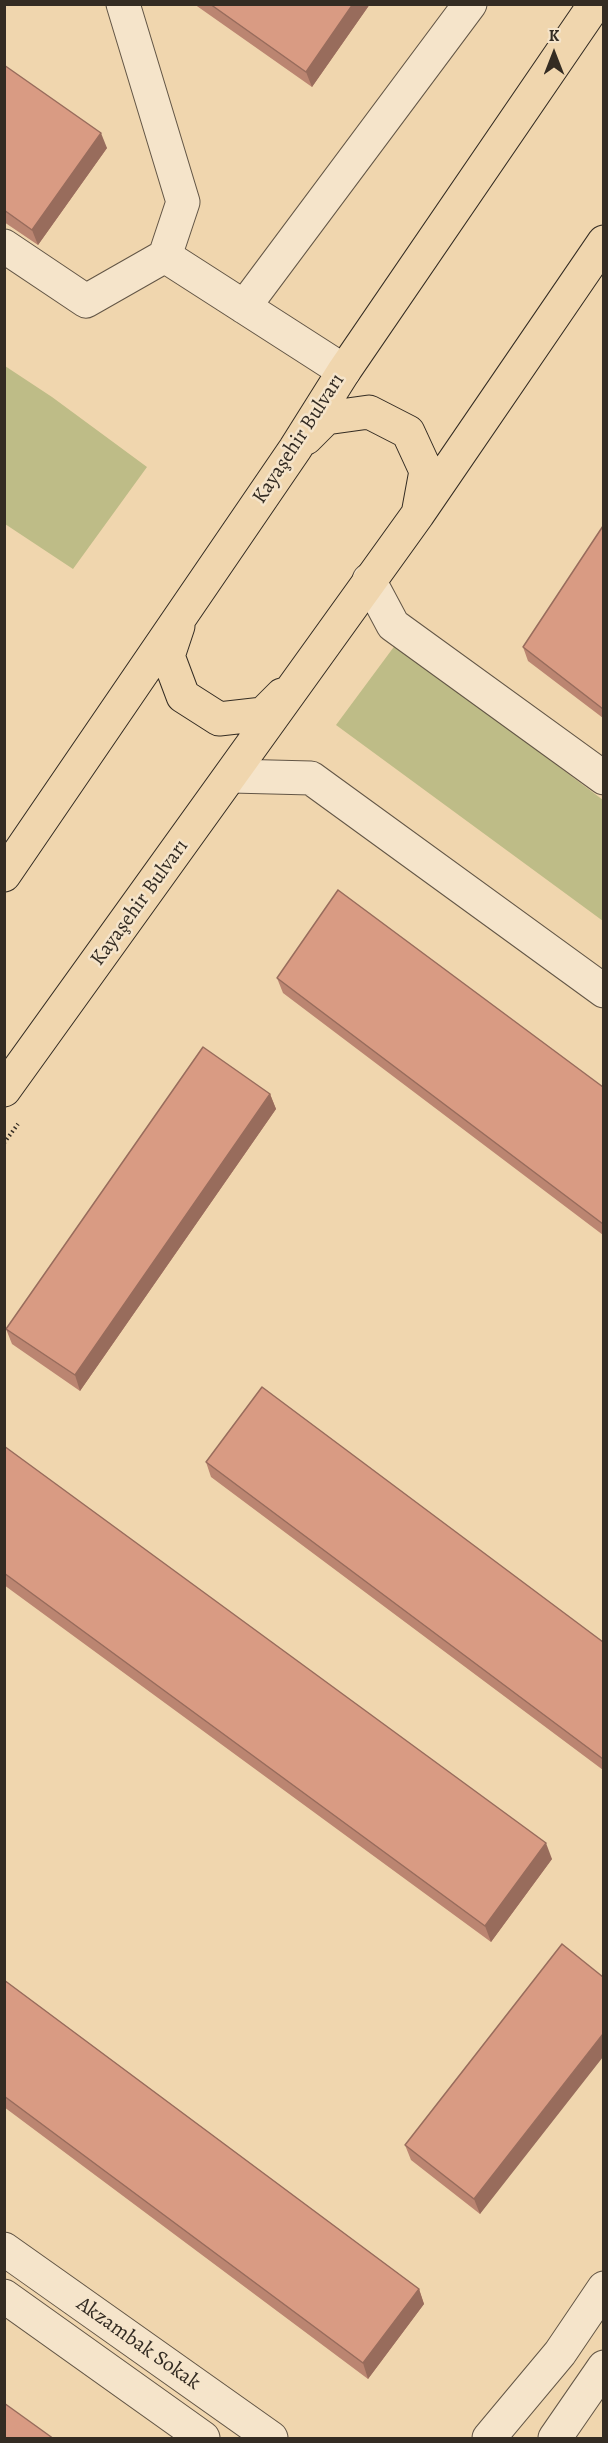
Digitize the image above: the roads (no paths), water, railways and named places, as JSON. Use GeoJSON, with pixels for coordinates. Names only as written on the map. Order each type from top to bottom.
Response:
{"type":"FeatureCollection","features":[{"type":"Feature","properties":{"kind":"main road","name":"Kayaşehir Bulvarı"},"geometry":{"type":"LineString","coordinates":[[4,875],[595,4]]}},
{"type":"Feature","properties":{"kind":"main road","name":"Kayaşehir Bulvarı"},"geometry":{"type":"LineString","coordinates":[[4,1090],[232,776],[294,685],[418,514],[603,242]]}},
{"type":"Feature","properties":{"kind":"main road"},"geometry":{"type":"LineString","coordinates":[[295,449],[326,418],[369,412],[408,432],[426,471],[418,514]]}},
{"type":"Feature","properties":{"kind":"main road"},"geometry":{"type":"LineString","coordinates":[[181,615],[168,656],[183,696],[219,719],[263,714],[294,685]]}},
{"type":"Feature","properties":{"kind":"street"},"geometry":{"type":"LineString","coordinates":[[4,246],[86,301],[165,256],[183,202],[123,4]]}},
{"type":"Feature","properties":{"kind":"street"},"geometry":{"type":"LineString","coordinates":[[244,307],[470,4]]}},
{"type":"Feature","properties":{"kind":"street"},"geometry":{"type":"LineString","coordinates":[[165,256],[344,371]]}},
{"type":"Feature","properties":{"kind":"street"},"geometry":{"type":"LineString","coordinates":[[369,580],[393,625],[603,778]]}},
{"type":"Feature","properties":{"kind":"street"},"geometry":{"type":"LineString","coordinates":[[232,776],[311,778],[603,991]]}},
{"type":"Feature","properties":{"kind":"street","name":"Akzambak Sokak"},"geometry":{"type":"LineString","coordinates":[[4,2249],[271,2439]]}},
{"type":"Feature","properties":{"kind":"street"},"geometry":{"type":"LineString","coordinates":[[489,2439],[560,2353],[603,2288]]}},
{"type":"Feature","properties":{"kind":"street","name":"Akzambak Sokak"},"geometry":{"type":"LineString","coordinates":[[4,2296],[203,2439]]}},
{"type":"Feature","properties":{"kind":"street"},"geometry":{"type":"LineString","coordinates":[[555,2439],[603,2367]]}}]}
